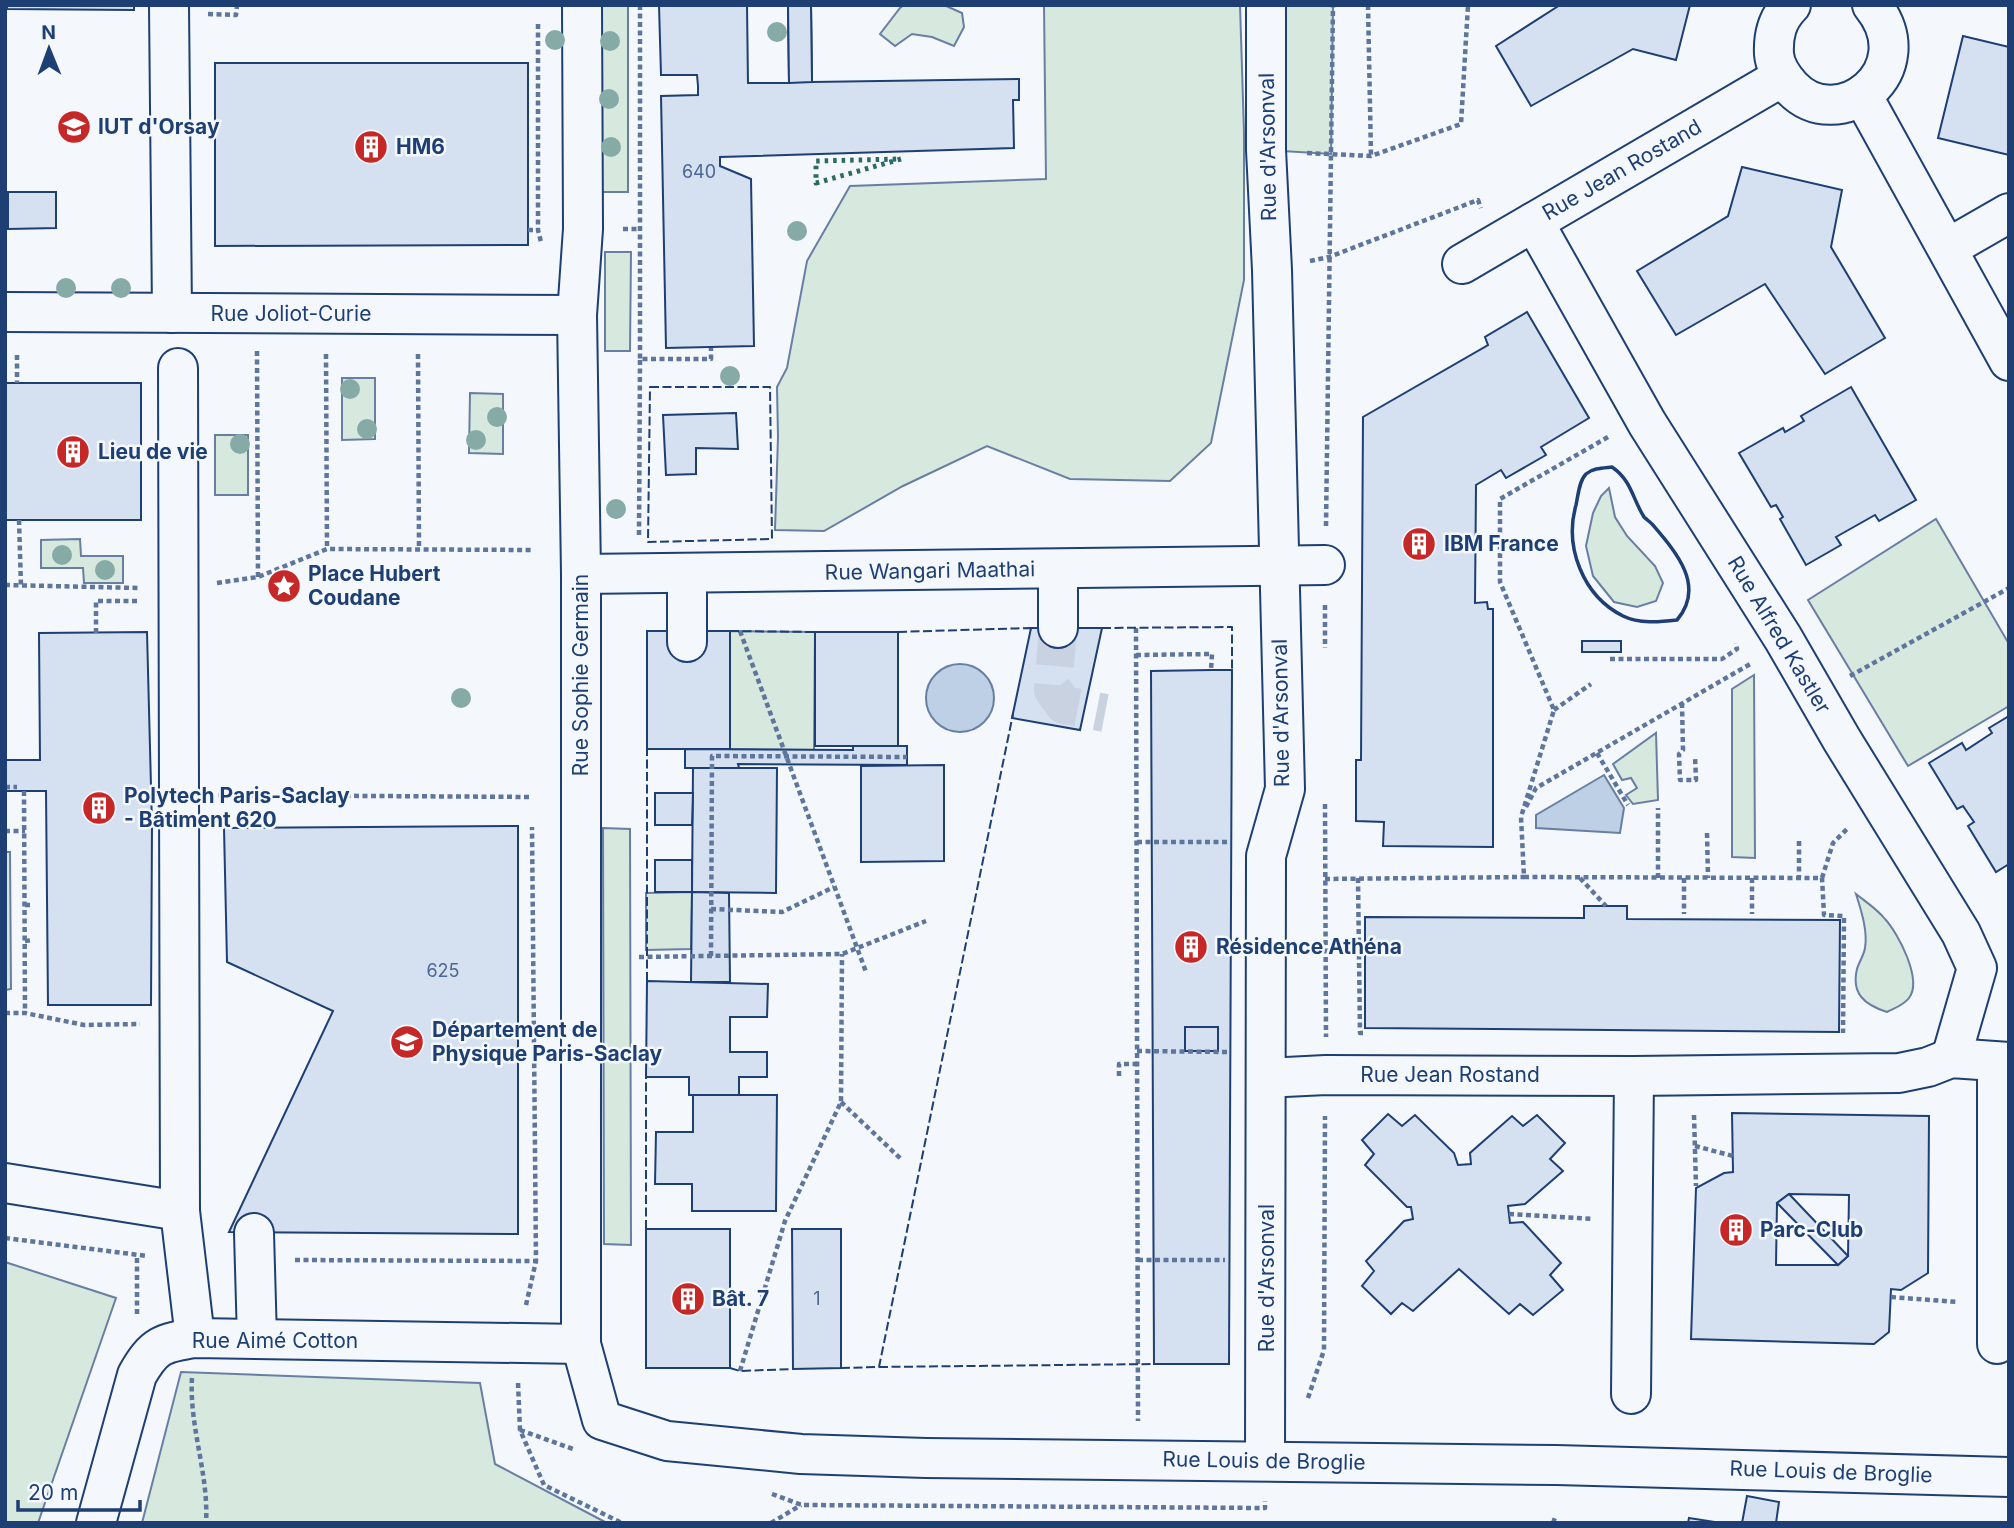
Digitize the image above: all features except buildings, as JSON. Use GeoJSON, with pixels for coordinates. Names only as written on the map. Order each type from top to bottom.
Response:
{"type":"FeatureCollection","features":[{"type":"Feature","properties":{"kind":"street","name":"Rue Sophie Germain"},"geometry":{"type":"LineString","coordinates":[[581,1344],[581,574],[577,315],[583,229],[582,5]]}},
{"type":"Feature","properties":{"kind":"street","name":"Rue d'Arsonval"},"geometry":{"type":"LineString","coordinates":[[1265,1461],[1266,856],[1285,789],[1272,270],[1266,150],[1266,5]]}},
{"type":"Feature","properties":{"kind":"street"},"geometry":{"type":"LineString","coordinates":[[1791,5],[1778,23],[1773,41],[1775,60],[1782,77],[1794,90],[1810,100],[1827,104],[1845,103],[1876,84],[1885,69],[1889,42],[1885,9]]}},
{"type":"Feature","properties":{"kind":"street"},"geometry":{"type":"LineString","coordinates":[[172,313],[183,9]]}},
{"type":"Feature","properties":{"kind":"street","name":"Rue Jean Rostand"},"geometry":{"type":"LineString","coordinates":[[1462,264],[1782,77]]}},
{"type":"Feature","properties":{"kind":"street"},"geometry":{"type":"LineString","coordinates":[[1862,95],[2009,361]]}},
{"type":"Feature","properties":{"kind":"street"},"geometry":{"type":"LineString","coordinates":[[1948,248],[2009,213]]}},
{"type":"Feature","properties":{"kind":"street","name":"Rue Alfred Kastler"},"geometry":{"type":"LineString","coordinates":[[1534,222],[1647,424],[1783,638],[1961,933],[1977,968],[1951,1058]]}},
{"type":"Feature","properties":{"kind":"street","name":"Rue Joliot-Curie"},"geometry":{"type":"LineString","coordinates":[[5,312],[577,315]]}},
{"type":"Feature","properties":{"kind":"street"},"geometry":{"type":"LineString","coordinates":[[178,368],[180,1211],[195,1338]]}},
{"type":"Feature","properties":{"kind":"street","name":"Rue Wangari Maathai"},"geometry":{"type":"LineString","coordinates":[[581,574],[1325,565]]}},
{"type":"Feature","properties":{"kind":"street"},"geometry":{"type":"LineString","coordinates":[[1058,569],[1058,628]]}},
{"type":"Feature","properties":{"kind":"street"},"geometry":{"type":"LineString","coordinates":[[687,574],[687,642]]}},
{"type":"Feature","properties":{"kind":"street","name":"Rue Jean Rostand"},"geometry":{"type":"LineString","coordinates":[[1267,1078],[1326,1075],[1899,1073],[1951,1058],[2003,1062],[1997,1344]]}},
{"type":"Feature","properties":{"kind":"street"},"geometry":{"type":"LineString","coordinates":[[1631,1394],[1634,1076]]}},
{"type":"Feature","properties":{"kind":"street"},"geometry":{"type":"LineString","coordinates":[[5,1183],[180,1211]]}},
{"type":"Feature","properties":{"kind":"street"},"geometry":{"type":"LineString","coordinates":[[254,1246],[257,1339]]}},
{"type":"Feature","properties":{"kind":"street","name":"Rue Aimé Cotton"},"geometry":{"type":"LineString","coordinates":[[96,1523],[137,1375],[145,1361],[165,1343],[195,1338],[581,1344]]}},
{"type":"Feature","properties":{"kind":"street","name":"Rue Louis de Broglie"},"geometry":{"type":"LineString","coordinates":[[581,1344],[603,1420],[667,1441],[801,1454],[912,1458],[1542,1465],[2009,1477]]}},
{"type":"Feature","properties":{"kind":"path"},"geometry":{"type":"LineString","coordinates":[[183,9],[236,15],[237,5]]}},
{"type":"Feature","properties":{"kind":"path"},"geometry":{"type":"LineString","coordinates":[[639,543],[640,5]]}},
{"type":"Feature","properties":{"kind":"path"},"geometry":{"type":"LineString","coordinates":[[1325,660],[1333,5]]}},
{"type":"Feature","properties":{"kind":"path"},"geometry":{"type":"LineString","coordinates":[[1367,5],[1371,156]]}},
{"type":"Feature","properties":{"kind":"path"},"geometry":{"type":"LineString","coordinates":[[1266,150],[1371,156],[1461,124],[1468,5]]}},
{"type":"Feature","properties":{"kind":"path"},"geometry":{"type":"LineString","coordinates":[[538,18],[538,236]]}},
{"type":"Feature","properties":{"kind":"path"},"geometry":{"type":"LineString","coordinates":[[1272,270],[1329,257],[1478,200],[1494,244]]}},
{"type":"Feature","properties":{"kind":"path"},"geometry":{"type":"LineString","coordinates":[[326,343],[327,549]]}},
{"type":"Feature","properties":{"kind":"path"},"geometry":{"type":"LineString","coordinates":[[418,343],[419,549]]}},
{"type":"Feature","properties":{"kind":"path"},"geometry":{"type":"LineString","coordinates":[[257,344],[258,577]]}},
{"type":"Feature","properties":{"kind":"path"},"geometry":{"type":"LineString","coordinates":[[640,359],[711,359],[711,348]]}},
{"type":"Feature","properties":{"kind":"path"},"geometry":{"type":"LineString","coordinates":[[17,355],[17,383]]}},
{"type":"Feature","properties":{"kind":"path"},"geometry":{"type":"LineString","coordinates":[[1554,710],[1500,582],[1500,499],[1616,432],[1647,424]]}},
{"type":"Feature","properties":{"kind":"path"},"geometry":{"type":"LineString","coordinates":[[19,520],[21,586]]}},
{"type":"Feature","properties":{"kind":"path"},"geometry":{"type":"LineString","coordinates":[[96,633],[96,601],[179,595],[258,577],[327,549],[532,550]]}},
{"type":"Feature","properties":{"kind":"path"},"geometry":{"type":"LineString","coordinates":[[5,585],[179,595]]}},
{"type":"Feature","properties":{"kind":"path"},"geometry":{"type":"LineString","coordinates":[[1814,693],[2009,588]]}},
{"type":"Feature","properties":{"kind":"path"},"geometry":{"type":"LineString","coordinates":[[1136,628],[1138,1426]]}},
{"type":"Feature","properties":{"kind":"path"},"geometry":{"type":"LineString","coordinates":[[740,631],[866,972]]}},
{"type":"Feature","properties":{"kind":"path"},"geometry":{"type":"LineString","coordinates":[[1521,817],[1536,788],[1757,659],[1783,638]]}},
{"type":"Feature","properties":{"kind":"path"},"geometry":{"type":"LineString","coordinates":[[1611,659],[1722,659],[1737,649],[1736,639]]}},
{"type":"Feature","properties":{"kind":"path"},"geometry":{"type":"LineString","coordinates":[[1136,655],[1212,654],[1212,670]]}},
{"type":"Feature","properties":{"kind":"path"},"geometry":{"type":"LineString","coordinates":[[1524,877],[1521,817],[1554,710],[1591,684]]}},
{"type":"Feature","properties":{"kind":"path"},"geometry":{"type":"LineString","coordinates":[[1682,702],[1683,750],[1679,754],[1680,780],[1696,780],[1695,756]]}},
{"type":"Feature","properties":{"kind":"path"},"geometry":{"type":"LineString","coordinates":[[1597,753],[1628,805]]}},
{"type":"Feature","properties":{"kind":"path"},"geometry":{"type":"LineString","coordinates":[[710,956],[712,757],[907,757]]}},
{"type":"Feature","properties":{"kind":"path"},"geometry":{"type":"LineString","coordinates":[[5,787],[17,787]]}},
{"type":"Feature","properties":{"kind":"path"},"geometry":{"type":"LineString","coordinates":[[24,791],[25,1013]]}},
{"type":"Feature","properties":{"kind":"path"},"geometry":{"type":"LineString","coordinates":[[178,795],[532,797]]}},
{"type":"Feature","properties":{"kind":"path"},"geometry":{"type":"LineString","coordinates":[[1324,1350],[1325,797]]}},
{"type":"Feature","properties":{"kind":"path"},"geometry":{"type":"LineString","coordinates":[[1658,808],[1658,878]]}},
{"type":"Feature","properties":{"kind":"path"},"geometry":{"type":"LineString","coordinates":[[254,1246],[536,1261],[532,828]]}},
{"type":"Feature","properties":{"kind":"path"},"geometry":{"type":"LineString","coordinates":[[5,831],[25,831]]}},
{"type":"Feature","properties":{"kind":"path"},"geometry":{"type":"LineString","coordinates":[[1707,833],[1708,878]]}},
{"type":"Feature","properties":{"kind":"path"},"geometry":{"type":"LineString","coordinates":[[1799,841],[1799,878]]}},
{"type":"Feature","properties":{"kind":"path"},"geometry":{"type":"LineString","coordinates":[[1137,842],[1231,842]]}},
{"type":"Feature","properties":{"kind":"path"},"geometry":{"type":"LineString","coordinates":[[1358,877],[1360,1033],[1374,1033]]}},
{"type":"Feature","properties":{"kind":"path"},"geometry":{"type":"LineString","coordinates":[[1580,878],[1606,906]]}},
{"type":"Feature","properties":{"kind":"path"},"geometry":{"type":"LineString","coordinates":[[1684,878],[1684,914]]}},
{"type":"Feature","properties":{"kind":"path"},"geometry":{"type":"LineString","coordinates":[[1752,878],[1752,914]]}},
{"type":"Feature","properties":{"kind":"path"},"geometry":{"type":"LineString","coordinates":[[1325,879],[1822,878],[1824,915],[1844,916],[1843,1040]]}},
{"type":"Feature","properties":{"kind":"path"},"geometry":{"type":"LineString","coordinates":[[711,909],[782,912],[834,887]]}},
{"type":"Feature","properties":{"kind":"path"},"geometry":{"type":"LineString","coordinates":[[25,905],[32,905]]}},
{"type":"Feature","properties":{"kind":"path"},"geometry":{"type":"LineString","coordinates":[[639,957],[842,954],[926,921]]}},
{"type":"Feature","properties":{"kind":"path"},"geometry":{"type":"LineString","coordinates":[[25,941],[33,940]]}},
{"type":"Feature","properties":{"kind":"path"},"geometry":{"type":"LineString","coordinates":[[740,1371],[785,1221],[841,1102],[842,954]]}},
{"type":"Feature","properties":{"kind":"path"},"geometry":{"type":"LineString","coordinates":[[5,1013],[25,1013],[84,1024],[180,1024]]}},
{"type":"Feature","properties":{"kind":"path"},"geometry":{"type":"LineString","coordinates":[[1137,1051],[1230,1052]]}},
{"type":"Feature","properties":{"kind":"path"},"geometry":{"type":"LineString","coordinates":[[1119,1076],[1119,1064],[1138,1064]]}},
{"type":"Feature","properties":{"kind":"path"},"geometry":{"type":"LineString","coordinates":[[1693,1075],[1696,1186]]}},
{"type":"Feature","properties":{"kind":"path"},"geometry":{"type":"LineString","coordinates":[[841,1102],[902,1160]]}},
{"type":"Feature","properties":{"kind":"path"},"geometry":{"type":"LineString","coordinates":[[1695,1146],[1733,1156]]}},
{"type":"Feature","properties":{"kind":"path"},"geometry":{"type":"LineString","coordinates":[[1508,1214],[1632,1222]]}},
{"type":"Feature","properties":{"kind":"path"},"geometry":{"type":"LineString","coordinates":[[5,1238],[137,1255]]}},
{"type":"Feature","properties":{"kind":"path"},"geometry":{"type":"LineString","coordinates":[[1138,1261],[1229,1260]]}},
{"type":"Feature","properties":{"kind":"path"},"geometry":{"type":"LineString","coordinates":[[1891,1297],[1997,1305]]}},
{"type":"Feature","properties":{"kind":"path"},"geometry":{"type":"LineString","coordinates":[[195,1338],[191,1398],[207,1500],[206,1523]]}},
{"type":"Feature","properties":{"kind":"path"},"geometry":{"type":"LineString","coordinates":[[520,1430],[544,1485],[622,1523]]}},
{"type":"Feature","properties":{"kind":"path"},"geometry":{"type":"LineString","coordinates":[[771,1523],[802,1505],[1265,1508],[1265,1461]]}},
{"type":"Feature","properties":{"kind":"path"},"geometry":{"type":"LineString","coordinates":[[1553,1523],[1556,1515]]}},
{"type":"Feature","properties":{"kind":"shaded area"},"geometry":{"type":"Polygon","coordinates":[[[601,5],[628,5],[628,192],[602,192],[601,5]]]}},
{"type":"Feature","properties":{"kind":"shaded area"},"geometry":{"type":"Polygon","coordinates":[[[904,5],[944,5],[962,13],[964,27],[954,46],[932,37],[912,34],[895,46],[880,34],[904,5]]]}},
{"type":"Feature","properties":{"kind":"shaded area"},"geometry":{"type":"Polygon","coordinates":[[[1044,5],[1240,5],[1244,132],[1244,280],[1211,443],[1170,481],[1070,479],[987,446],[903,486],[824,531],[775,530],[777,387],[787,368],[807,261],[850,186],[1046,179],[1044,5]]]}},
{"type":"Feature","properties":{"kind":"shaded area"},"geometry":{"type":"Polygon","coordinates":[[[1266,5],[1333,5],[1331,154],[1266,150],[1266,5]]]}},
{"type":"Feature","properties":{"kind":"shaded area"},"geometry":{"type":"Polygon","coordinates":[[[605,252],[631,252],[630,351],[605,351],[605,252]]]}},
{"type":"Feature","properties":{"kind":"shaded area"},"geometry":{"type":"Polygon","coordinates":[[[342,378],[375,378],[375,439],[342,440],[342,378]]]}},
{"type":"Feature","properties":{"kind":"shaded area"},"geometry":{"type":"Polygon","coordinates":[[[470,393],[503,394],[503,454],[469,453],[470,393]]]}},
{"type":"Feature","properties":{"kind":"shaded area"},"geometry":{"type":"Polygon","coordinates":[[[215,435],[248,435],[248,495],[215,495],[215,435]]]}},
{"type":"Feature","properties":{"kind":"shaded area"},"geometry":{"type":"Polygon","coordinates":[[[1609,488],[1615,517],[1627,536],[1655,566],[1663,583],[1656,601],[1637,607],[1614,602],[1593,576],[1586,546],[1593,513],[1601,496],[1609,488]]]}},
{"type":"Feature","properties":{"kind":"shaded area"},"geometry":{"type":"Polygon","coordinates":[[[1936,519],[2009,644],[2009,706],[1908,766],[1808,600],[1936,519]]]}},
{"type":"Feature","properties":{"kind":"shaded area"},"geometry":{"type":"Polygon","coordinates":[[[80,539],[81,556],[123,556],[123,583],[84,583],[83,568],[41,568],[41,540],[80,539]]]}},
{"type":"Feature","properties":{"kind":"shaded area"},"geometry":{"type":"Polygon","coordinates":[[[730,631],[815,632],[814,750],[730,749],[730,631]]]}},
{"type":"Feature","properties":{"kind":"shaded area"},"geometry":{"type":"Polygon","coordinates":[[[1754,675],[1755,858],[1732,857],[1732,689],[1754,675]]]}},
{"type":"Feature","properties":{"kind":"shaded area"},"geometry":{"type":"Polygon","coordinates":[[[1656,733],[1658,800],[1633,804],[1626,795],[1637,788],[1631,778],[1622,780],[1613,764],[1656,733]]]}},
{"type":"Feature","properties":{"kind":"shaded area"},"geometry":{"type":"Polygon","coordinates":[[[603,828],[630,829],[631,1245],[604,1244],[603,828]]]}},
{"type":"Feature","properties":{"kind":"shaded area"},"geometry":{"type":"Polygon","coordinates":[[[5,852],[10,852],[11,989],[5,990],[5,852]]]}},
{"type":"Feature","properties":{"kind":"shaded area"},"geometry":{"type":"Polygon","coordinates":[[[692,892],[691,949],[646,950],[646,893],[692,892]]]}},
{"type":"Feature","properties":{"kind":"shaded area"},"geometry":{"type":"Polygon","coordinates":[[[1856,894],[1890,926],[1902,945],[1911,969],[1913,990],[1909,998],[1887,1012],[1866,1002],[1856,985],[1857,969],[1864,951],[1866,935],[1856,894]]]}},
{"type":"Feature","properties":{"kind":"shaded area"},"geometry":{"type":"Polygon","coordinates":[[[5,1262],[116,1298],[38,1523],[5,1523],[5,1262]]]}},
{"type":"Feature","properties":{"kind":"shaded area"},"geometry":{"type":"Polygon","coordinates":[[[181,1372],[480,1383],[495,1464],[607,1523],[142,1523],[181,1372]]]}},
{"type":"Feature","properties":{"kind":"water"},"geometry":{"type":"Polygon","coordinates":[[[960,664],[973,667],[984,674],[991,685],[994,698],[991,711],[984,722],[973,729],[960,732],[947,729],[936,722],[929,711],[926,698],[929,685],[936,674],[947,667],[960,664]]]}},
{"type":"Feature","properties":{"kind":"water"},"geometry":{"type":"Polygon","coordinates":[[[1604,775],[1624,808],[1620,833],[1536,828],[1536,815],[1604,775]]]}},
{"type":"Feature","properties":{"kind":"tunnel"},"geometry":{"type":"LineString","coordinates":[[1058,628],[1053,690],[1064,705],[1105,713]]}},
{"type":"Feature","properties":{"kind":"hedge"},"geometry":{"type":"LineString","coordinates":[[901,159],[816,183],[816,161],[901,159]]}},
{"type":"Feature","properties":{"kind":"fence"},"geometry":{"type":"LineString","coordinates":[[650,387],[770,387],[772,539],[648,542],[650,387]]}},
{"type":"Feature","properties":{"kind":"fence"},"geometry":{"type":"LineString","coordinates":[[1102,628],[1232,627],[1232,670]]}},
{"type":"Feature","properties":{"kind":"fence"},"geometry":{"type":"LineString","coordinates":[[898,632],[1031,628],[1030,632]]}},
{"type":"Feature","properties":{"kind":"fence"},"geometry":{"type":"LineString","coordinates":[[730,631],[815,632]]}},
{"type":"Feature","properties":{"kind":"fence"},"geometry":{"type":"LineString","coordinates":[[841,1368],[879,1367],[1013,714]]}},
{"type":"Feature","properties":{"kind":"fence"},"geometry":{"type":"LineString","coordinates":[[647,749],[647,981]]}},
{"type":"Feature","properties":{"kind":"fence"},"geometry":{"type":"LineString","coordinates":[[646,1077],[646,1229]]}},
{"type":"Feature","properties":{"kind":"fence"},"geometry":{"type":"LineString","coordinates":[[879,1367],[1154,1364]]}},
{"type":"Feature","properties":{"kind":"fence"},"geometry":{"type":"LineString","coordinates":[[730,1368],[740,1371],[793,1369]]}},
{"type":"Feature","properties":{"kind":"wall"},"geometry":{"type":"LineString","coordinates":[[1612,467],[1624,478],[1644,517],[1670,546],[1684,570],[1689,595],[1677,620],[1643,621],[1623,616],[1597,596],[1580,569],[1573,537],[1573,521],[1580,485],[1589,472],[1612,467]]}},
{"type":"Feature","properties":{"kind":"place","name":"IUT d'Orsay"},"geometry":{"type":"Point","coordinates":[74,127]}},
{"type":"Feature","properties":{"kind":"place","name":"HM6"},"geometry":{"type":"Point","coordinates":[371,147]}},
{"type":"Feature","properties":{"kind":"place","name":"Lieu de vie"},"geometry":{"type":"Point","coordinates":[73,452]}},
{"type":"Feature","properties":{"kind":"place","name":"IBM France"},"geometry":{"type":"Point","coordinates":[1419,544]}},
{"type":"Feature","properties":{"kind":"place","name":"Place Hubert Coudane"},"geometry":{"type":"Point","coordinates":[284,586]}},
{"type":"Feature","properties":{"kind":"place","name":"Polytech Paris-Saclay - Bâtiment 620"},"geometry":{"type":"Point","coordinates":[99,808]}},
{"type":"Feature","properties":{"kind":"place","name":"Résidence Athéna"},"geometry":{"type":"Point","coordinates":[1191,947]}},
{"type":"Feature","properties":{"kind":"place","name":"Département de Physique Paris-Saclay"},"geometry":{"type":"Point","coordinates":[407,1042]}},
{"type":"Feature","properties":{"kind":"place","name":"Parc-Club"},"geometry":{"type":"Point","coordinates":[1736,1230]}},
{"type":"Feature","properties":{"kind":"place","name":"Bât. 7"},"geometry":{"type":"Point","coordinates":[688,1299]}}]}
